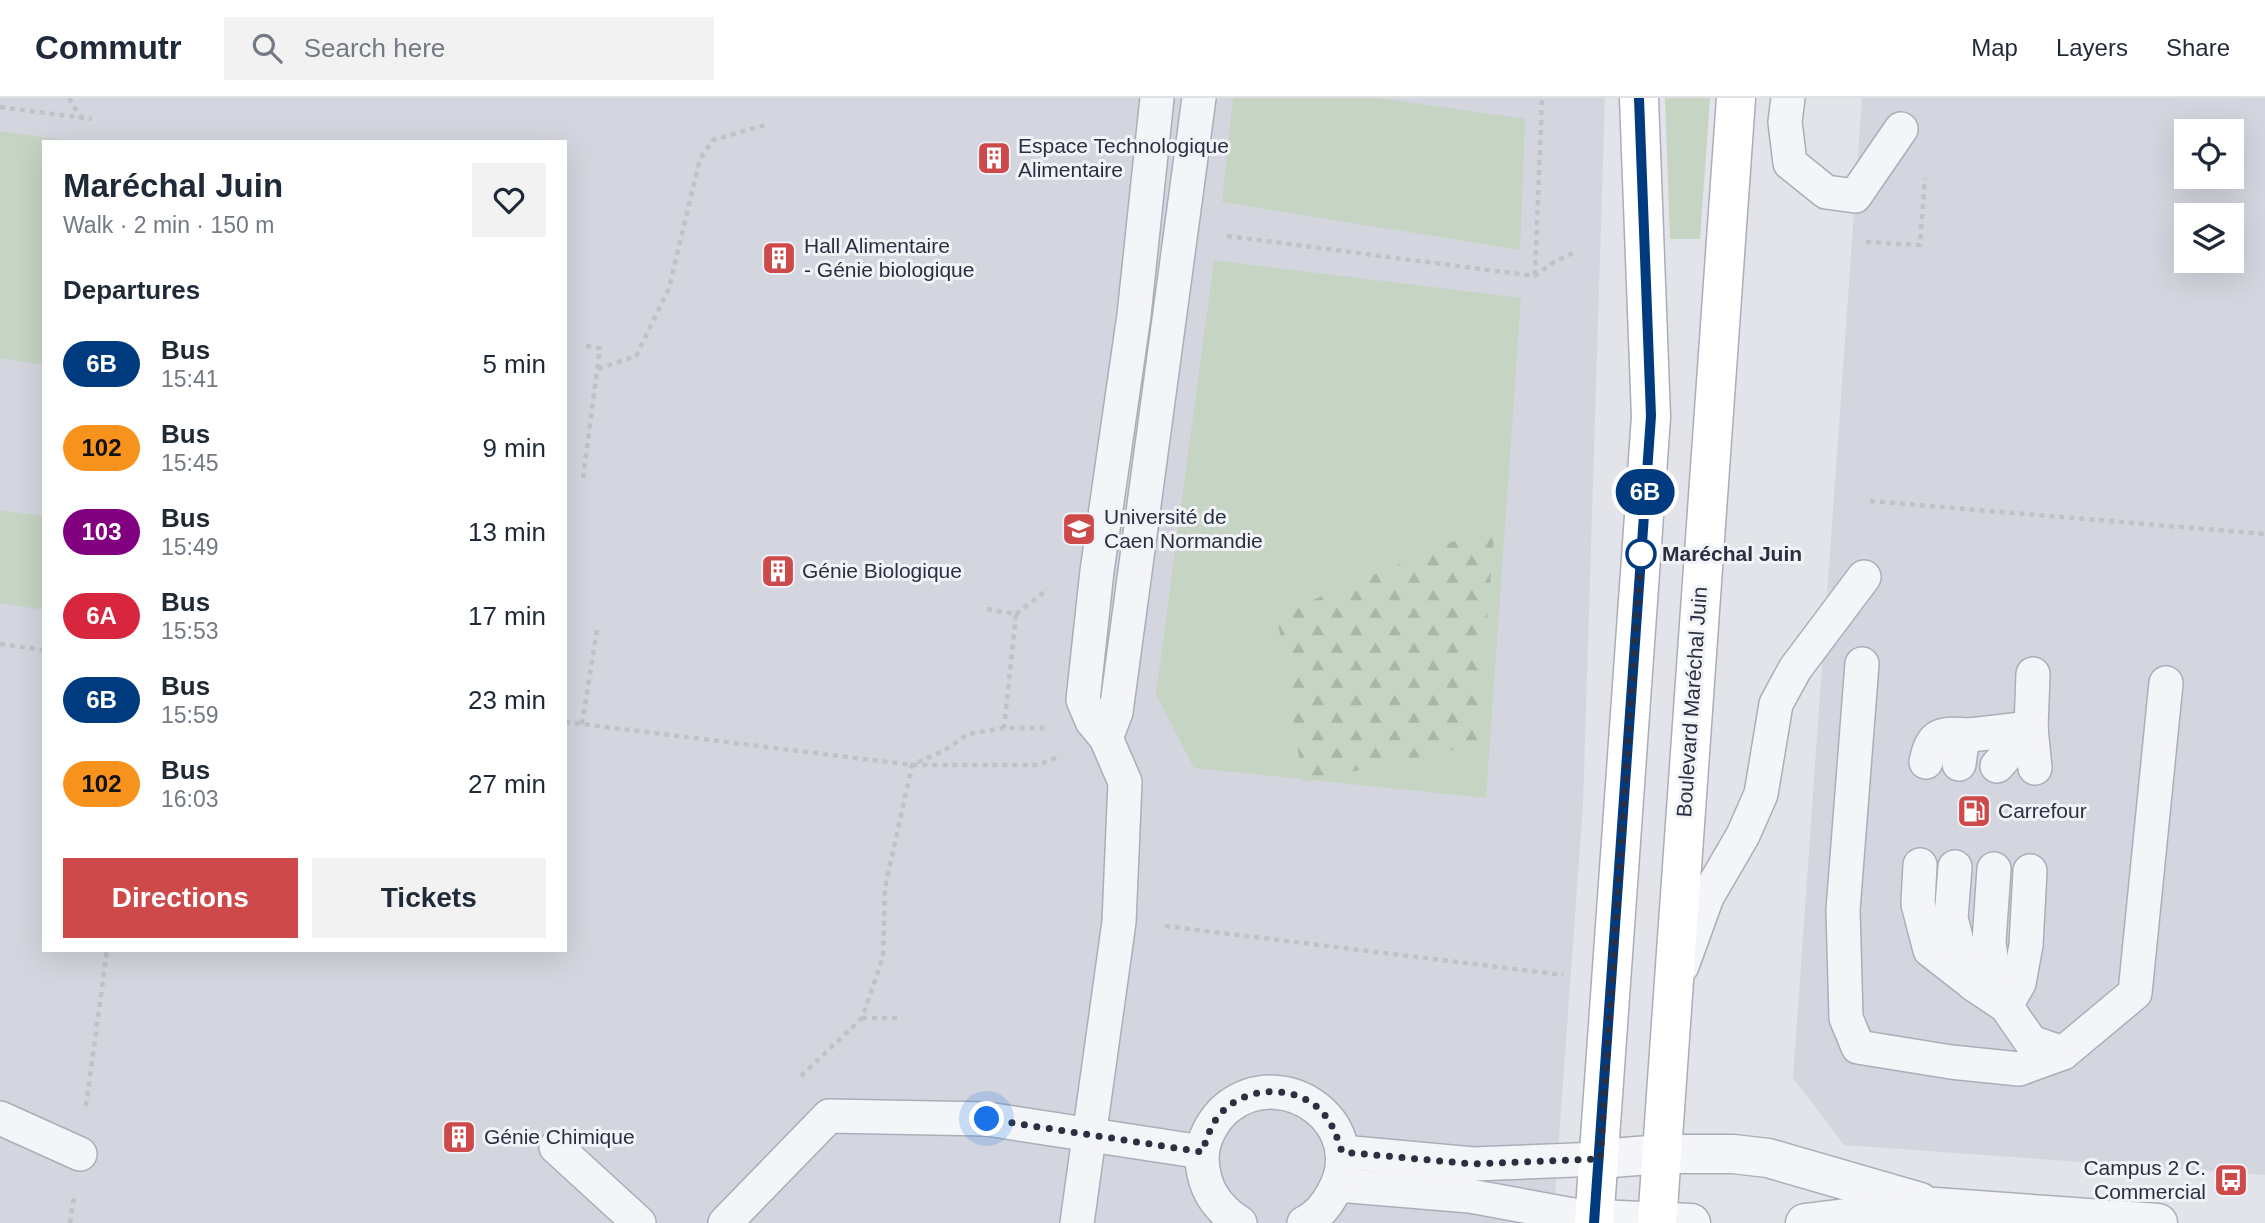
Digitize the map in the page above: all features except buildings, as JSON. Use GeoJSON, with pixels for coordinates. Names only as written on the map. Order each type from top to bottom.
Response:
{"type":"FeatureCollection","features":[{"type":"Feature","properties":{"kind":"main road"},"geometry":{"type":"LineString","coordinates":[[1595,1221],[1651,416],[1639,98]]}},
{"type":"Feature","properties":{"kind":"main road","name":"Boulevard Maréchal Juin"},"geometry":{"type":"LineString","coordinates":[[1668,1222],[1662,1154],[1736,98]]}},
{"type":"Feature","properties":{"kind":"street"},"geometry":{"type":"LineString","coordinates":[[1600,1159],[1662,1154],[1733,1154],[1768,1158],[1935,1207]]}},
{"type":"Feature","properties":{"kind":"street"},"geometry":{"type":"LineString","coordinates":[[1805,1223],[1935,1207],[2158,1223]]}},
{"type":"Feature","properties":{"kind":"street"},"geometry":{"type":"LineString","coordinates":[[1595,1221],[1668,1222]]}},
{"type":"Feature","properties":{"kind":"lane"},"geometry":{"type":"LineString","coordinates":[[1077,1223],[1119,922],[1125,782],[1105,738],[1092,721],[1083,700],[1097,571],[1134,315],[1157,98]]}},
{"type":"Feature","properties":{"kind":"lane"},"geometry":{"type":"LineString","coordinates":[[1105,738],[1116,712],[1199,98]]}},
{"type":"Feature","properties":{"kind":"lane"},"geometry":{"type":"LineString","coordinates":[[1788,98],[1786,122],[1790,163],[1826,191],[1855,196],[1901,129]]}},
{"type":"Feature","properties":{"kind":"lane"},"geometry":{"type":"LineString","coordinates":[[1673,991],[1707,897],[1743,835],[1761,794],[1776,704],[1795,669],[1864,577]]}},
{"type":"Feature","properties":{"kind":"lane"},"geometry":{"type":"LineString","coordinates":[[1862,664],[1843,910],[1846,1018],[1858,1047],[1951,1062],[2019,1069],[2063,1053],[2135,993],[2166,683]]}},
{"type":"Feature","properties":{"kind":"lane"},"geometry":{"type":"LineString","coordinates":[[2033,674],[2031,728],[2035,768]]}},
{"type":"Feature","properties":{"kind":"lane"},"geometry":{"type":"LineString","coordinates":[[1926,762],[1929,746],[1934,739],[1945,733],[1965,749],[2031,728]]}},
{"type":"Feature","properties":{"kind":"lane"},"geometry":{"type":"LineString","coordinates":[[1997,766],[2031,728]]}},
{"type":"Feature","properties":{"kind":"lane"},"geometry":{"type":"LineString","coordinates":[[1920,865],[1918,904],[1930,950],[2006,1006]]}},
{"type":"Feature","properties":{"kind":"lane"},"geometry":{"type":"LineString","coordinates":[[1955,867],[1951,918],[1961,957],[1973,984]]}},
{"type":"Feature","properties":{"kind":"lane"},"geometry":{"type":"LineString","coordinates":[[1994,869],[1989,942],[1994,981],[2006,1006],[2031,1042],[2063,1053]]}},
{"type":"Feature","properties":{"kind":"lane"},"geometry":{"type":"LineString","coordinates":[[2006,1006],[2019,983],[2026,945],[2030,871]]}},
{"type":"Feature","properties":{"kind":"lane"},"geometry":{"type":"LineString","coordinates":[[1240,1223],[1225,1214],[1210,1196],[1203,1175],[1202,1152],[1209,1131],[1222,1112],[1239,1099],[1260,1091],[1283,1092],[1305,1099],[1322,1112],[1335,1130],[1342,1152],[1338,1185],[1326,1206],[1304,1223]]}},
{"type":"Feature","properties":{"kind":"lane"},"geometry":{"type":"LineString","coordinates":[[725,1223],[829,1116],[987,1119],[1202,1152]]}},
{"type":"Feature","properties":{"kind":"lane"},"geometry":{"type":"LineString","coordinates":[[0,1118],[80,1154]]}},
{"type":"Feature","properties":{"kind":"lane"},"geometry":{"type":"LineString","coordinates":[[556,1147],[639,1223]]}},
{"type":"Feature","properties":{"kind":"lane"},"geometry":{"type":"LineString","coordinates":[[1342,1152],[1473,1164],[1600,1159]]}},
{"type":"Feature","properties":{"kind":"lane"},"geometry":{"type":"LineString","coordinates":[[1338,1185],[1470,1196],[1595,1221]]}},
{"type":"Feature","properties":{"kind":"path"},"geometry":{"type":"LineString","coordinates":[[69,98],[81,118]]}},
{"type":"Feature","properties":{"kind":"path"},"geometry":{"type":"LineString","coordinates":[[1535,276],[1542,98]]}},
{"type":"Feature","properties":{"kind":"path"},"geometry":{"type":"LineString","coordinates":[[0,107],[92,119]]}},
{"type":"Feature","properties":{"kind":"path"},"geometry":{"type":"LineString","coordinates":[[598,369],[636,356],[668,288],[700,159],[713,140],[765,125]]}},
{"type":"Feature","properties":{"kind":"path"},"geometry":{"type":"LineString","coordinates":[[1222,236],[1535,276],[1552,263],[1577,251]]}},
{"type":"Feature","properties":{"kind":"path"},"geometry":{"type":"LineString","coordinates":[[583,478],[600,348],[586,346]]}},
{"type":"Feature","properties":{"kind":"path"},"geometry":{"type":"LineString","coordinates":[[1870,501],[2265,534]]}},
{"type":"Feature","properties":{"kind":"path"},"geometry":{"type":"LineString","coordinates":[[987,609],[1016,614],[1004,728]]}},
{"type":"Feature","properties":{"kind":"path"},"geometry":{"type":"LineString","coordinates":[[582,724],[597,630]]}},
{"type":"Feature","properties":{"kind":"path"},"geometry":{"type":"LineString","coordinates":[[0,644],[42,650]]}},
{"type":"Feature","properties":{"kind":"path"},"geometry":{"type":"LineString","coordinates":[[567,722],[912,765],[1038,765],[1105,738]]}},
{"type":"Feature","properties":{"kind":"path"},"geometry":{"type":"LineString","coordinates":[[912,765],[945,750],[968,734],[1004,728],[1045,728]]}},
{"type":"Feature","properties":{"kind":"path"},"geometry":{"type":"LineString","coordinates":[[797,1079],[862,1018],[883,957],[885,888],[912,765]]}},
{"type":"Feature","properties":{"kind":"path"},"geometry":{"type":"LineString","coordinates":[[1160,926],[1564,975]]}},
{"type":"Feature","properties":{"kind":"path"},"geometry":{"type":"LineString","coordinates":[[71,1223],[107,952]]}},
{"type":"Feature","properties":{"kind":"path"},"geometry":{"type":"LineString","coordinates":[[862,1018],[900,1018]]}},
{"type":"Feature","properties":{"kind":"shaded area","name":"Université de Caen Normandie"},"geometry":{"type":"Polygon","coordinates":[[[0,98],[1605,98],[1583,805],[1553,1223],[0,1223],[0,98]]]}},
{"type":"Feature","properties":{"kind":"shaded area"},"geometry":{"type":"Polygon","coordinates":[[[1862,98],[2265,98],[2265,1175],[1844,1145],[1793,1078],[1862,98]]]}},
{"type":"Feature","properties":{"kind":"green space"},"geometry":{"type":"Polygon","coordinates":[[[1233,98],[1379,98],[1525,119],[1520,250],[1222,202],[1233,98]]]}},
{"type":"Feature","properties":{"kind":"green space"},"geometry":{"type":"Polygon","coordinates":[[[1665,98],[1710,98],[1700,239],[1670,239],[1665,98]]]}},
{"type":"Feature","properties":{"kind":"green space"},"geometry":{"type":"Polygon","coordinates":[[[0,131],[63,140],[42,140],[42,365],[0,358],[0,131]]]}},
{"type":"Feature","properties":{"kind":"green space"},"geometry":{"type":"Polygon","coordinates":[[[1214,260],[1521,298],[1486,798],[1194,768],[1156,694],[1214,260]]]}},
{"type":"Feature","properties":{"kind":"green space"},"geometry":{"type":"Polygon","coordinates":[[[0,510],[42,516],[42,610],[0,603],[0,510]]]}},
{"type":"Feature","properties":{"kind":"green space"},"geometry":{"type":"Polygon","coordinates":[[[1495,524],[1477,745],[1303,782],[1277,615],[1495,524]]]}},
{"type":"Feature","properties":{"kind":"bus line","name":"6B"},"geometry":{"type":"LineString","coordinates":[[1594,1223],[1651,416],[1639,98]]}},
{"type":"Feature","properties":{"kind":"place","name":"Espace Technologique Alimentaire"},"geometry":{"type":"Point","coordinates":[994,158]}},
{"type":"Feature","properties":{"kind":"place","name":"Hall Alimentaire - Génie biologique"},"geometry":{"type":"Point","coordinates":[779,258]}},
{"type":"Feature","properties":{"kind":"place","name":"Université de Caen Normandie"},"geometry":{"type":"Point","coordinates":[1079,529]}},
{"type":"Feature","properties":{"kind":"place","name":"Maréchal Juin"},"geometry":{"type":"Point","coordinates":[1641,554]}},
{"type":"Feature","properties":{"kind":"place","name":"Génie Biologique"},"geometry":{"type":"Point","coordinates":[778,571]}},
{"type":"Feature","properties":{"kind":"place","name":"Carrefour"},"geometry":{"type":"Point","coordinates":[1974,811]}},
{"type":"Feature","properties":{"kind":"place","name":"Génie Chimique"},"geometry":{"type":"Point","coordinates":[459,1137]}},
{"type":"Feature","properties":{"kind":"place","name":"Campus 2 C. Commercial"},"geometry":{"type":"Point","coordinates":[2231,1180]}},
{"type":"Feature","properties":{"kind":"route"},"geometry":{"type":"LineString","coordinates":[[987,1119],[1202,1152],[1209,1131],[1222,1112],[1239,1099],[1260,1091],[1283,1092],[1305,1099],[1322,1112],[1335,1130],[1342,1152],[1473,1164],[1600,1159],[1641,554]]}}]}
